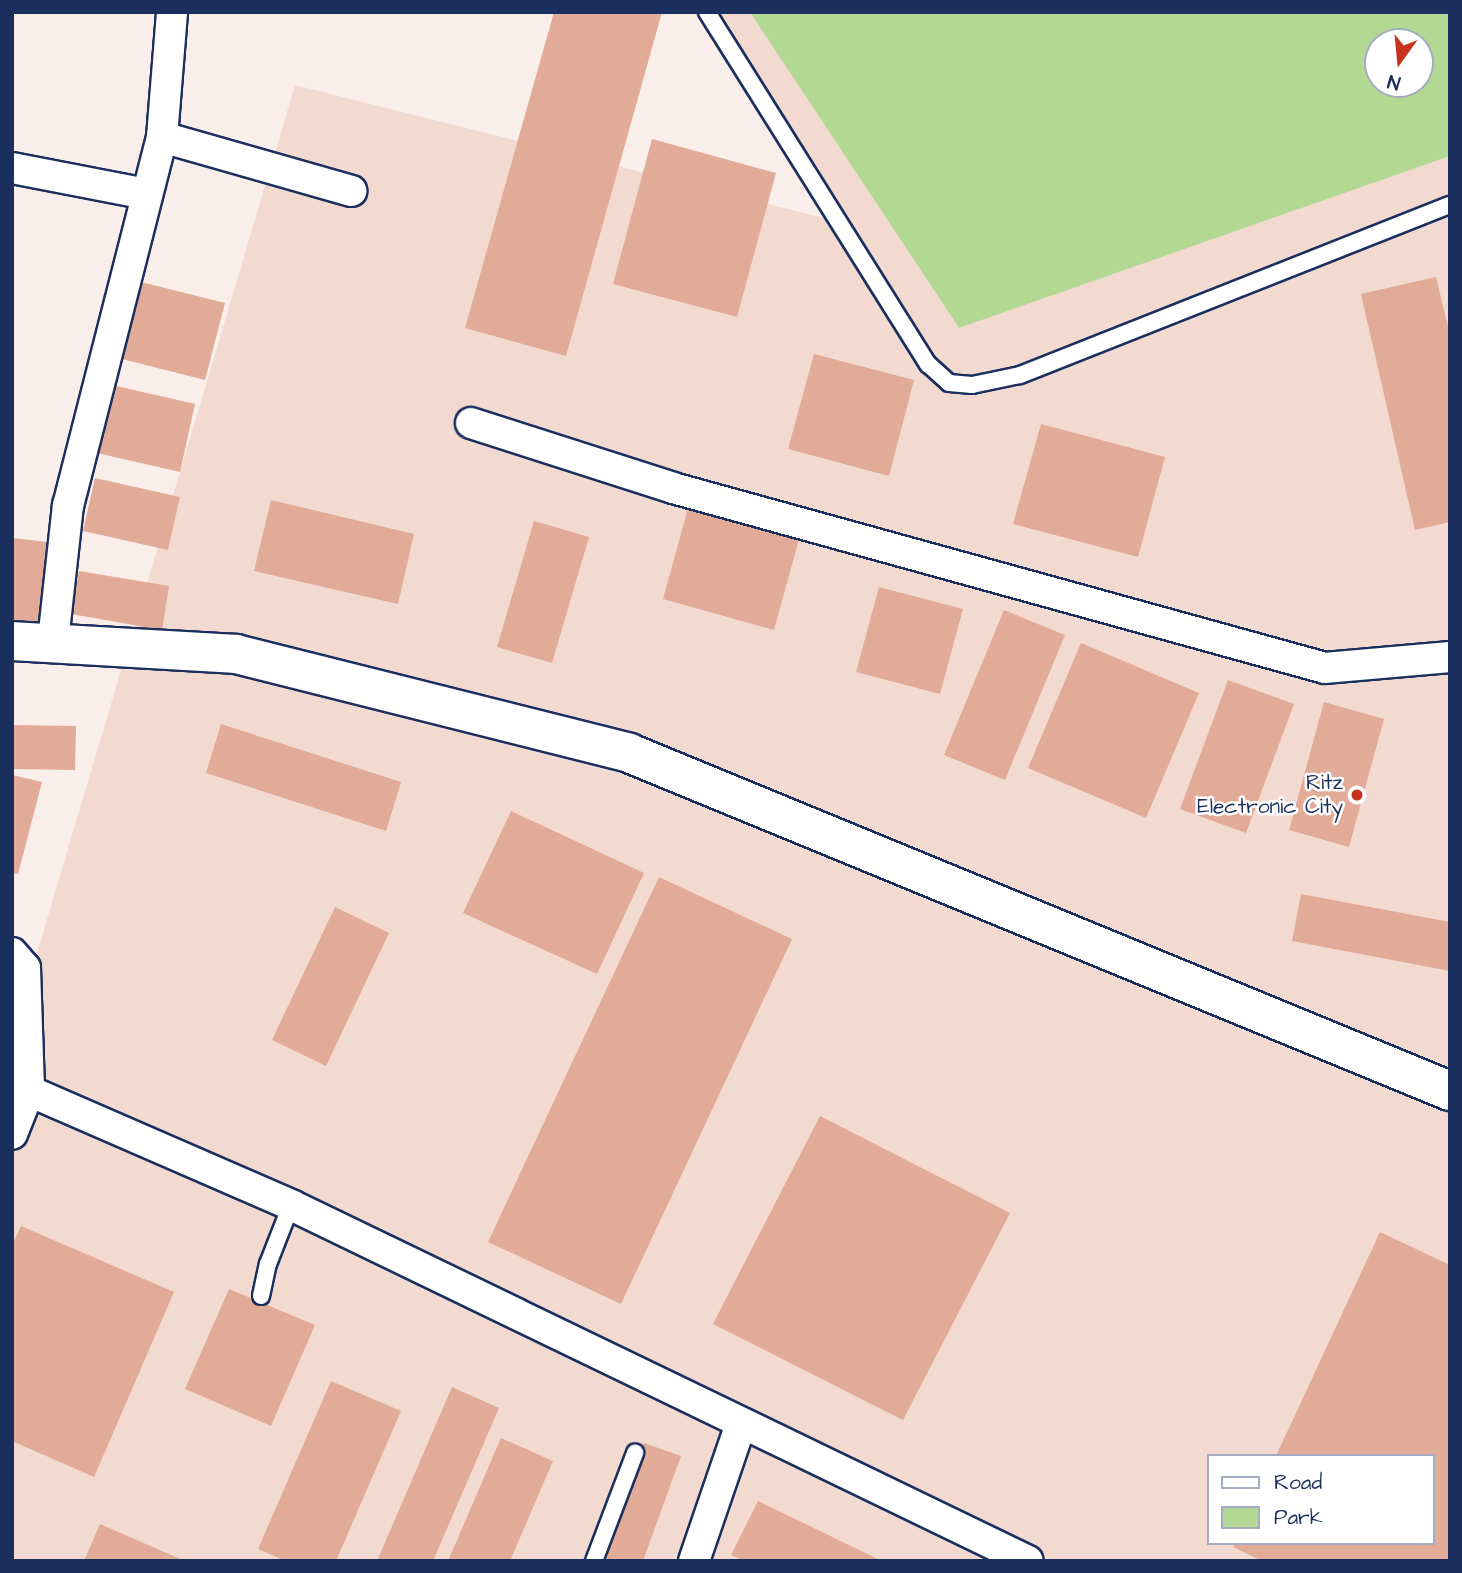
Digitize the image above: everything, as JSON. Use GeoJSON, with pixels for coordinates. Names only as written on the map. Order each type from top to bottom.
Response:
{"type":"FeatureCollection","features":[{"type":"Feature","properties":{"kind":"street"},"geometry":{"type":"LineString","coordinates":[[53,641],[68,506],[162,137],[172,12]]}},
{"type":"Feature","properties":{"kind":"street"},"geometry":{"type":"LineString","coordinates":[[162,137],[351,191]]}},
{"type":"Feature","properties":{"kind":"street"},"geometry":{"type":"LineString","coordinates":[[12,168],[147,194]]}},
{"type":"Feature","properties":{"kind":"street"},"geometry":{"type":"LineString","coordinates":[[471,424],[673,488],[1325,668],[1450,657]]}},
{"type":"Feature","properties":{"kind":"street"},"geometry":{"type":"LineString","coordinates":[[12,641],[53,641],[236,654],[629,753],[1450,1091]]}},
{"type":"Feature","properties":{"kind":"street"},"geometry":{"type":"LineString","coordinates":[[12,953],[25,968],[19,1039],[29,1091],[12,1134]]}},
{"type":"Feature","properties":{"kind":"street"},"geometry":{"type":"LineString","coordinates":[[29,1091],[291,1205],[1028,1561]]}},
{"type":"Feature","properties":{"kind":"street"},"geometry":{"type":"LineString","coordinates":[[698,1559],[741,1424]]}},
{"type":"Feature","properties":{"kind":"lane"},"geometry":{"type":"LineString","coordinates":[[707,12],[928,363],[949,383],[972,385],[1020,375],[1450,205]]}},
{"type":"Feature","properties":{"kind":"lane"},"geometry":{"type":"LineString","coordinates":[[261,1296],[268,1264],[291,1205]]}},
{"type":"Feature","properties":{"kind":"lane"},"geometry":{"type":"LineString","coordinates":[[594,1561],[635,1453]]}},
{"type":"Feature","properties":{"kind":"shaded area"},"geometry":{"type":"Polygon","coordinates":[[[719,12],[1450,12],[1450,1561],[12,1561],[12,1037],[295,85],[824,218],[719,12]]]}},
{"type":"Feature","properties":{"kind":"green space"},"geometry":{"type":"Polygon","coordinates":[[[750,12],[1450,12],[1450,156],[959,328],[750,12]]]}},
{"type":"Feature","properties":{"kind":"building"},"geometry":{"type":"Polygon","coordinates":[[[554,12],[662,12],[566,356],[465,328],[554,12]]]}},
{"type":"Feature","properties":{"kind":"building"},"geometry":{"type":"Polygon","coordinates":[[[652,139],[776,173],[737,317],[613,284],[652,139]]]}},
{"type":"Feature","properties":{"kind":"building"},"geometry":{"type":"Polygon","coordinates":[[[1436,277],[1450,335],[1450,522],[1415,530],[1361,294],[1436,277]]]}},
{"type":"Feature","properties":{"kind":"building"},"geometry":{"type":"Polygon","coordinates":[[[133,280],[225,303],[205,380],[114,357],[133,280]]]}},
{"type":"Feature","properties":{"kind":"building"},"geometry":{"type":"Polygon","coordinates":[[[814,354],[914,380],[889,476],[788,449],[814,354]]]}},
{"type":"Feature","properties":{"kind":"building"},"geometry":{"type":"Polygon","coordinates":[[[112,385],[195,404],[180,472],[97,453],[112,385]]]}},
{"type":"Feature","properties":{"kind":"building"},"geometry":{"type":"Polygon","coordinates":[[[1041,424],[1165,457],[1138,557],[1013,524],[1041,424]]]}},
{"type":"Feature","properties":{"kind":"building"},"geometry":{"type":"Polygon","coordinates":[[[95,478],[180,497],[168,550],[83,531],[95,478]]]}},
{"type":"Feature","properties":{"kind":"building"},"geometry":{"type":"Polygon","coordinates":[[[271,500],[414,534],[398,604],[254,571],[271,500]]]}},
{"type":"Feature","properties":{"kind":"building"},"geometry":{"type":"Polygon","coordinates":[[[690,501],[801,532],[774,630],[663,599],[690,501]]]}},
{"type":"Feature","properties":{"kind":"building"},"geometry":{"type":"Polygon","coordinates":[[[534,521],[589,537],[552,663],[497,647],[534,521]]]}},
{"type":"Feature","properties":{"kind":"building"},"geometry":{"type":"Polygon","coordinates":[[[12,538],[48,542],[39,628],[12,625],[12,538]]]}},
{"type":"Feature","properties":{"kind":"building"},"geometry":{"type":"Polygon","coordinates":[[[79,571],[169,586],[162,630],[71,614],[79,571]]]}},
{"type":"Feature","properties":{"kind":"building"},"geometry":{"type":"Polygon","coordinates":[[[879,587],[963,609],[940,694],[856,672],[879,587]]]}},
{"type":"Feature","properties":{"kind":"building"},"geometry":{"type":"Polygon","coordinates":[[[1004,610],[1065,635],[1005,780],[944,755],[1004,610]]]}},
{"type":"Feature","properties":{"kind":"building"},"geometry":{"type":"Polygon","coordinates":[[[1081,643],[1199,693],[1146,818],[1028,768],[1081,643]]]}},
{"type":"Feature","properties":{"kind":"building"},"geometry":{"type":"Polygon","coordinates":[[[1228,680],[1294,704],[1246,833],[1180,809],[1228,680]]]}},
{"type":"Feature","properties":{"kind":"building"},"geometry":{"type":"Polygon","coordinates":[[[1324,702],[1384,719],[1349,847],[1289,830],[1324,702]]]}},
{"type":"Feature","properties":{"kind":"building"},"geometry":{"type":"Polygon","coordinates":[[[221,724],[401,782],[386,831],[206,773],[221,724]]]}},
{"type":"Feature","properties":{"kind":"building"},"geometry":{"type":"Polygon","coordinates":[[[12,725],[76,726],[75,770],[12,769],[12,725]]]}},
{"type":"Feature","properties":{"kind":"building"},"geometry":{"type":"Polygon","coordinates":[[[12,775],[42,782],[18,874],[12,873],[12,775]]]}},
{"type":"Feature","properties":{"kind":"building"},"geometry":{"type":"Polygon","coordinates":[[[511,811],[644,873],[597,974],[463,913],[511,811]]]}},
{"type":"Feature","properties":{"kind":"building"},"geometry":{"type":"Polygon","coordinates":[[[659,877],[792,939],[621,1304],[488,1242],[659,877]]]}},
{"type":"Feature","properties":{"kind":"building"},"geometry":{"type":"Polygon","coordinates":[[[1301,894],[1450,922],[1450,971],[1292,941],[1301,894]]]}},
{"type":"Feature","properties":{"kind":"building"},"geometry":{"type":"Polygon","coordinates":[[[335,907],[389,933],[326,1066],[272,1040],[335,907]]]}},
{"type":"Feature","properties":{"kind":"building"},"geometry":{"type":"Polygon","coordinates":[[[820,1116],[1010,1213],[903,1420],[713,1324],[820,1116]]]}},
{"type":"Feature","properties":{"kind":"building"},"geometry":{"type":"Polygon","coordinates":[[[21,1226],[174,1292],[94,1477],[12,1441],[12,1246],[21,1226]]]}},
{"type":"Feature","properties":{"kind":"building"},"geometry":{"type":"Polygon","coordinates":[[[1380,1232],[1450,1265],[1450,1561],[1262,1561],[1233,1547],[1434,1545],[1434,1454],[1277,1454],[1380,1232]]]}},
{"type":"Feature","properties":{"kind":"building"},"geometry":{"type":"Polygon","coordinates":[[[229,1289],[315,1325],[271,1426],[185,1389],[229,1289]]]}},
{"type":"Feature","properties":{"kind":"building"},"geometry":{"type":"Polygon","coordinates":[[[331,1381],[401,1411],[336,1561],[286,1561],[258,1549],[331,1381]]]}},
{"type":"Feature","properties":{"kind":"building"},"geometry":{"type":"Polygon","coordinates":[[[452,1387],[499,1408],[433,1561],[377,1561],[452,1387]]]}},
{"type":"Feature","properties":{"kind":"building"},"geometry":{"type":"Polygon","coordinates":[[[501,1438],[553,1461],[510,1561],[448,1561],[501,1438]]]}},
{"type":"Feature","properties":{"kind":"building"},"geometry":{"type":"Polygon","coordinates":[[[644,1443],[681,1456],[643,1561],[601,1561],[644,1443]]]}},
{"type":"Feature","properties":{"kind":"building"},"geometry":{"type":"Polygon","coordinates":[[[758,1501],[882,1561],[744,1561],[731,1555],[758,1501]]]}},
{"type":"Feature","properties":{"kind":"building"},"geometry":{"type":"Polygon","coordinates":[[[100,1524],[185,1561],[84,1561],[100,1524]]]}},
{"type":"Feature","properties":{"kind":"place","name":"Ritz Electronic City"},"geometry":{"type":"Point","coordinates":[1357,795]}}]}
